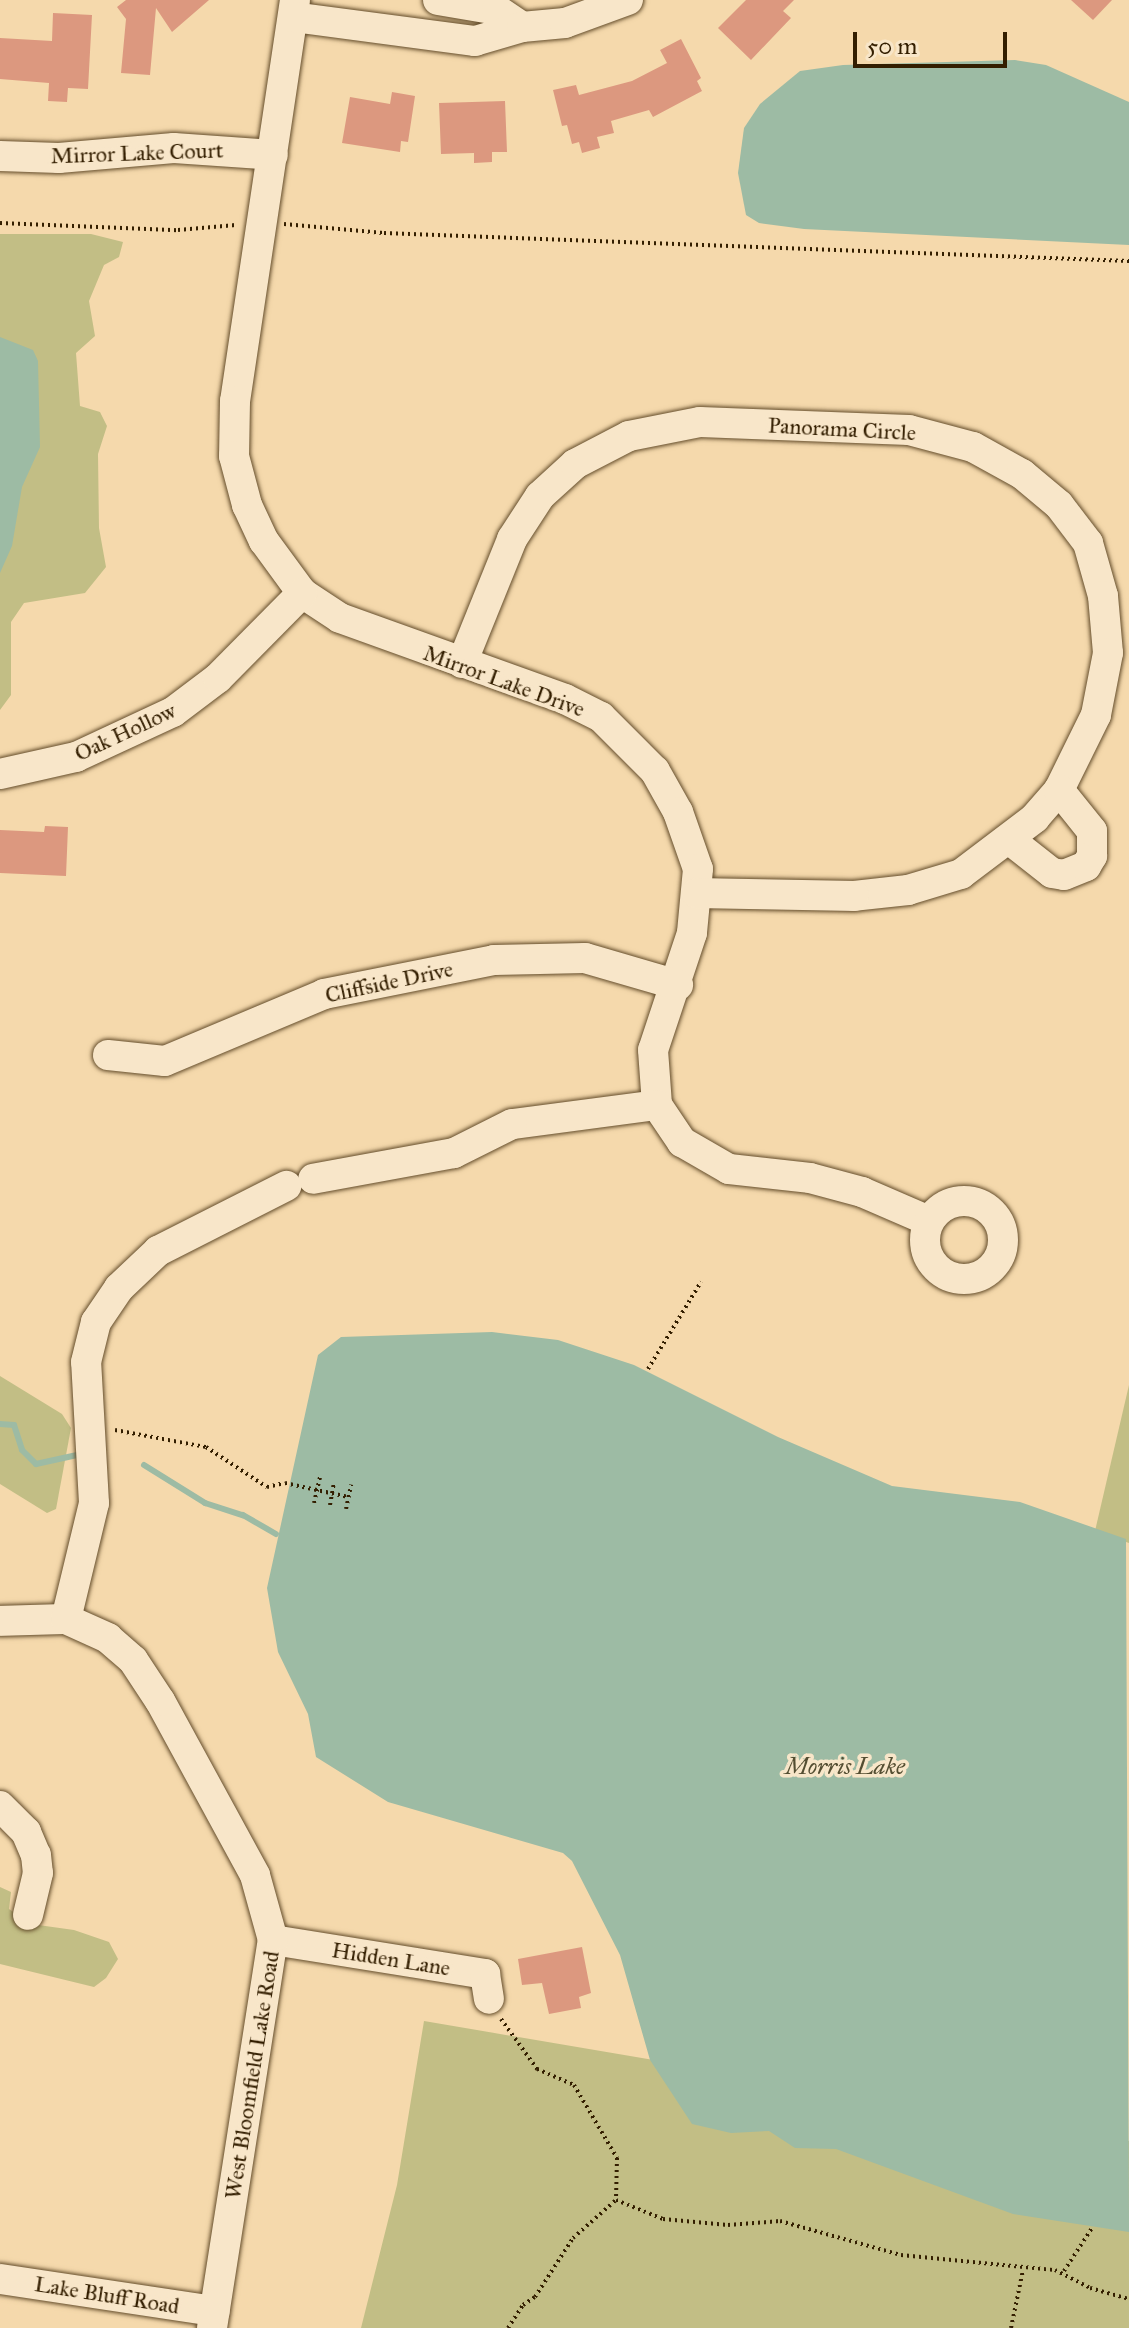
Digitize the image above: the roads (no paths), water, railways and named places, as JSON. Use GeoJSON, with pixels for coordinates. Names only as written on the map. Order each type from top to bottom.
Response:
{"type":"FeatureCollection","features":[{"type":"Feature","properties":{"kind":"street"},"geometry":{"type":"LineString","coordinates":[[429,36],[436,0],[497,10],[522,27]]}},
{"type":"Feature","properties":{"kind":"street"},"geometry":{"type":"LineString","coordinates":[[294,9],[429,36],[475,41],[522,27],[565,23],[628,0]]}},
{"type":"Feature","properties":{"kind":"street","name":"Mirror Lake Drive"},"geometry":{"type":"LineString","coordinates":[[294,9],[235,401],[234,456],[247,505],[264,541],[302,593],[340,618],[565,699],[601,717],[632,744],[678,812],[694,853],[697,893],[678,985],[653,1050],[657,1105]]}},
{"type":"Feature","properties":{"kind":"street","name":"Mirror Lake Court"},"geometry":{"type":"LineString","coordinates":[[0,156],[59,158],[174,148],[273,155]]}},
{"type":"Feature","properties":{"kind":"street","name":"Panorama Circle"},"geometry":{"type":"LineString","coordinates":[[462,663],[512,539],[540,496],[575,464],[615,443],[700,422],[909,430],[973,447],[1022,474],[1059,505],[1088,543],[1103,596],[1108,653],[1096,715],[1059,790],[1010,840],[961,874],[908,890],[854,896],[697,893]]}},
{"type":"Feature","properties":{"kind":"street","name":"Oak Hollow"},"geometry":{"type":"LineString","coordinates":[[0,774],[76,757],[173,712],[260,639],[302,593]]}},
{"type":"Feature","properties":{"kind":"street"},"geometry":{"type":"LineString","coordinates":[[1010,840],[1052,873],[1064,875],[1086,866],[1092,856],[1092,831],[1059,790]]}},
{"type":"Feature","properties":{"kind":"street","name":"Cliffside Drive"},"geometry":{"type":"LineString","coordinates":[[108,1055],[165,1061],[324,994],[494,960],[585,958],[678,985]]}},
{"type":"Feature","properties":{"kind":"street"},"geometry":{"type":"LineString","coordinates":[[0,1621],[66,1619],[94,1503],[86,1362],[96,1322],[119,1288],[158,1251],[299,1182],[454,1153],[512,1124],[657,1105],[682,1142],[729,1169],[810,1178],[862,1192],[929,1221]]}},
{"type":"Feature","properties":{"kind":"street","name":"West Bloomfield Lake Road"},"geometry":{"type":"LineString","coordinates":[[66,1619],[108,1638],[133,1660],[160,1701],[255,1875],[273,1940],[214,2320]]}},
{"type":"Feature","properties":{"kind":"street"},"geometry":{"type":"LineString","coordinates":[[0,1806],[26,1832],[36,1855],[38,1873],[28,1915]]}},
{"type":"Feature","properties":{"kind":"street","name":"Hidden Lane"},"geometry":{"type":"LineString","coordinates":[[273,1940],[485,1974],[489,1999]]}},
{"type":"Feature","properties":{"kind":"street","name":"Lake Bluff Road"},"geometry":{"type":"LineString","coordinates":[[0,2279],[214,2320]]}},
{"type":"Feature","properties":{"kind":"water"},"geometry":{"type":"Polygon","coordinates":[[[1015,60],[1046,65],[1129,102],[1129,245],[804,229],[759,223],[746,215],[738,173],[744,128],[760,104],[800,71],[843,65],[1015,60]]]}},
{"type":"Feature","properties":{"kind":"water"},"geometry":{"type":"Polygon","coordinates":[[[0,337],[33,350],[38,361],[40,447],[22,487],[12,546],[0,573],[0,337]]]}},
{"type":"Feature","properties":{"kind":"water","name":"Morris Lake"},"geometry":{"type":"Polygon","coordinates":[[[492,1332],[558,1340],[634,1365],[778,1437],[892,1486],[1020,1502],[1126,1539],[1129,2232],[1013,2214],[836,2149],[795,2148],[769,2131],[731,2133],[692,2124],[650,2060],[620,1955],[572,1861],[563,1853],[388,1802],[316,1757],[308,1714],[278,1652],[267,1588],[318,1355],[341,1337],[492,1332]]]}},
{"type":"Feature","properties":{"kind":"waterway"},"geometry":{"type":"LineString","coordinates":[[0,1424],[14,1425],[22,1450],[36,1464],[77,1455]]}},
{"type":"Feature","properties":{"kind":"waterway"},"geometry":{"type":"LineString","coordinates":[[144,1465],[205,1503],[243,1515],[276,1534]]}}]}
